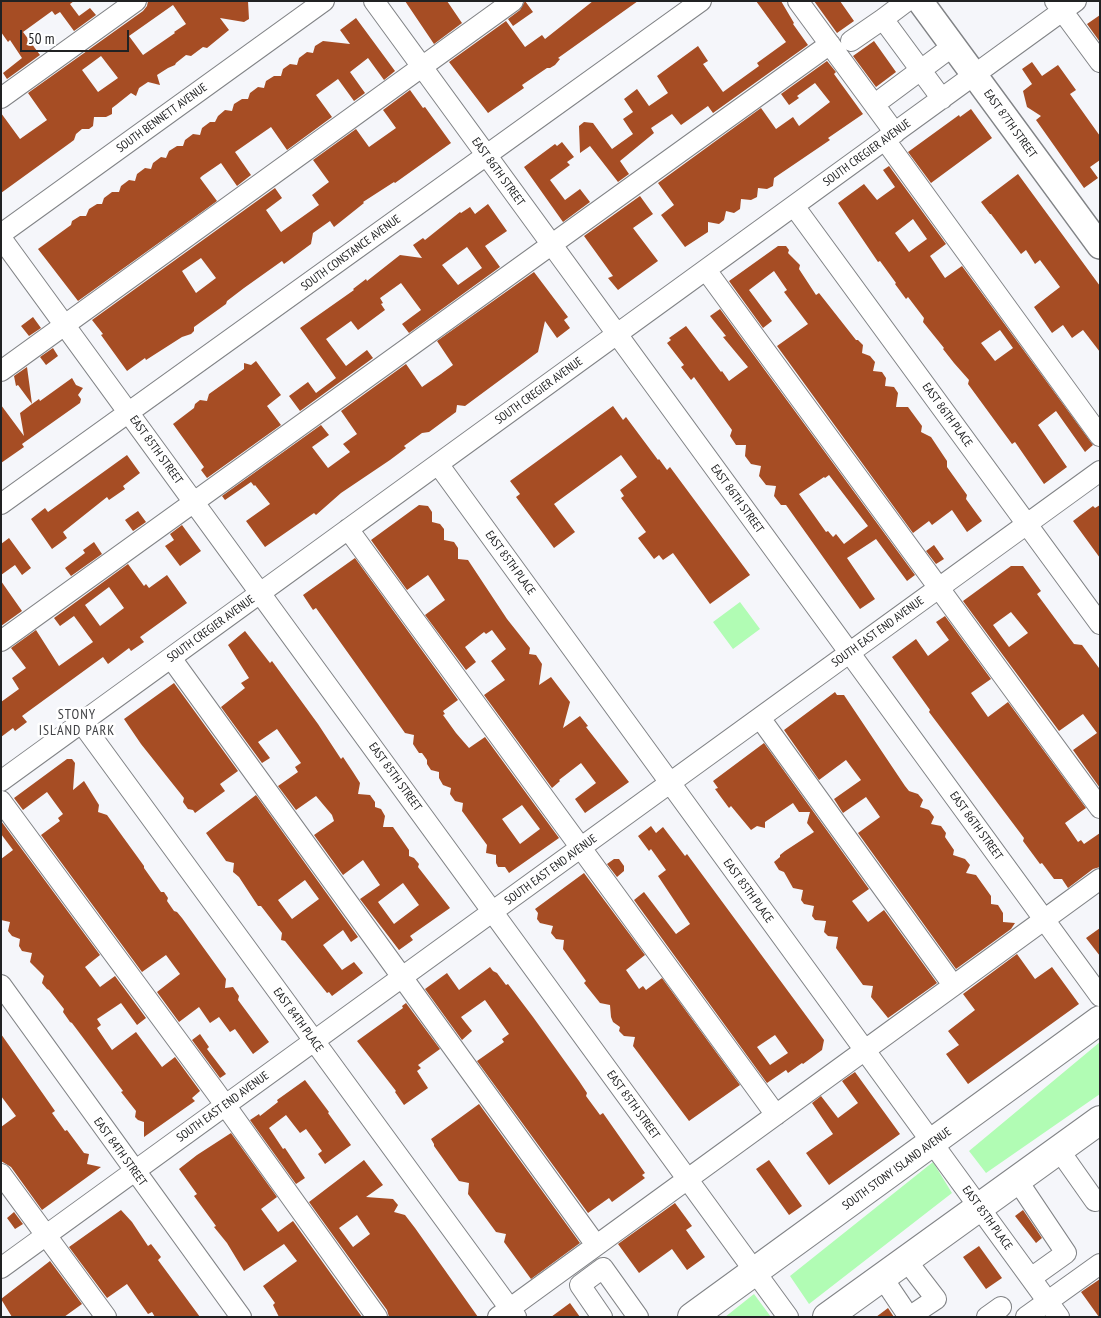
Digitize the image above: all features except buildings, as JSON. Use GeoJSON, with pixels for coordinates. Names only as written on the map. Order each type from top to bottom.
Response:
{"type":"FeatureCollection","features":[{"type":"Feature","properties":{"kind":"highway","name":"SOUTH STONY ISLAND AVENUE"},"geometry":{"type":"LineString","coordinates":[[692,1317],[1100,1020]]}},
{"type":"Feature","properties":{"kind":"highway"},"geometry":{"type":"LineString","coordinates":[[827,1317],[1100,1120]]}},
{"type":"Feature","properties":{"kind":"main road","name":"EAST 87TH STREET"},"geometry":{"type":"LineString","coordinates":[[920,1],[1100,246]]}},
{"type":"Feature","properties":{"kind":"street"},"geometry":{"type":"LineString","coordinates":[[1,98],[136,1]]}},
{"type":"Feature","properties":{"kind":"street","name":"SOUTH BENNETT AVENUE"},"geometry":{"type":"LineString","coordinates":[[1,234],[324,1]]}},
{"type":"Feature","properties":{"kind":"street","name":"EAST 86TH STREET"},"geometry":{"type":"LineString","coordinates":[[374,1],[1100,996]]}},
{"type":"Feature","properties":{"kind":"street"},"geometry":{"type":"LineString","coordinates":[[1,371],[513,1]]}},
{"type":"Feature","properties":{"kind":"street","name":"SOUTH CONSTANCE AVENUE"},"geometry":{"type":"LineString","coordinates":[[1,504],[701,1]]}},
{"type":"Feature","properties":{"kind":"street"},"geometry":{"type":"LineString","coordinates":[[798,1],[830,44],[890,136],[1100,436]]}},
{"type":"Feature","properties":{"kind":"street"},"geometry":{"type":"LineString","coordinates":[[852,41],[907,1]]}},
{"type":"Feature","properties":{"kind":"street"},"geometry":{"type":"LineString","coordinates":[[1065,5],[1100,62]]}},
{"type":"Feature","properties":{"kind":"street","name":"SOUTH CREGIER AVENUE"},"geometry":{"type":"LineString","coordinates":[[1,781],[942,99],[1065,5]]}},
{"type":"Feature","properties":{"kind":"street"},"geometry":{"type":"LineString","coordinates":[[883,19],[942,99]]}},
{"type":"Feature","properties":{"kind":"street"},"geometry":{"type":"LineString","coordinates":[[1,642],[830,44]]}},
{"type":"Feature","properties":{"kind":"street"},"geometry":{"type":"LineString","coordinates":[[883,98],[953,46]]}},
{"type":"Feature","properties":{"kind":"street","name":"EAST 86TH PLACE"},"geometry":{"type":"LineString","coordinates":[[794,206],[1100,624]]}},
{"type":"Feature","properties":{"kind":"street","name":"EAST 85TH STREET"},"geometry":{"type":"LineString","coordinates":[[1,238],[494,911],[788,1317]]}},
{"type":"Feature","properties":{"kind":"street"},"geometry":{"type":"LineString","coordinates":[[706,270],[1100,808]]}},
{"type":"Feature","properties":{"kind":"street","name":"EAST 85TH PLACE"},"geometry":{"type":"LineString","coordinates":[[438,464],[1053,1309]]}},
{"type":"Feature","properties":{"kind":"street","name":"SOUTH EAST END AVENUE"},"geometry":{"type":"LineString","coordinates":[[1,1268],[1100,471]]}},
{"type":"Feature","properties":{"kind":"street"},"geometry":{"type":"LineString","coordinates":[[348,530],[776,1115]]}},
{"type":"Feature","properties":{"kind":"street"},"geometry":{"type":"LineString","coordinates":[[171,658],[596,1245]]}},
{"type":"Feature","properties":{"kind":"street"},"geometry":{"type":"LineString","coordinates":[[760,718],[953,985]]}},
{"type":"Feature","properties":{"kind":"street","name":"EAST 84TH PLACE"},"geometry":{"type":"LineString","coordinates":[[82,722],[508,1314]]}},
{"type":"Feature","properties":{"kind":"street"},"geometry":{"type":"LineString","coordinates":[[1,801],[225,1105],[377,1317]]}},
{"type":"Feature","properties":{"kind":"street"},"geometry":{"type":"LineString","coordinates":[[508,1314],[596,1245],[1100,879]]}},
{"type":"Feature","properties":{"kind":"street","name":"EAST 84TH STREET"},"geometry":{"type":"LineString","coordinates":[[1,985],[241,1317]]}},
{"type":"Feature","properties":{"kind":"street"},"geometry":{"type":"LineString","coordinates":[[1059,1150],[1095,1201]]}},
{"type":"Feature","properties":{"kind":"street"},"geometry":{"type":"LineString","coordinates":[[1,1174],[106,1317]]}},
{"type":"Feature","properties":{"kind":"street"},"geometry":{"type":"LineString","coordinates":[[1017,1180],[1066,1253],[1030,1278]]}},
{"type":"Feature","properties":{"kind":"street"},"geometry":{"type":"LineString","coordinates":[[882,1277],[909,1317],[936,1299],[906,1260]]}},
{"type":"Feature","properties":{"kind":"street"},"geometry":{"type":"LineString","coordinates":[[1026,1317],[1053,1309],[1100,1264]]}},
{"type":"Feature","properties":{"kind":"street"},"geometry":{"type":"LineString","coordinates":[[602,1317],[580,1285],[603,1268],[628,1313]]}},
{"type":"Feature","properties":{"kind":"green space"},"geometry":{"type":"Polygon","coordinates":[[[740,602],[760,629],[733,649],[713,622],[740,602]]]}},
{"type":"Feature","properties":{"kind":"green space"},"geometry":{"type":"Polygon","coordinates":[[[1100,1042],[1100,1094],[986,1173],[969,1151],[1100,1042]]]}},
{"type":"Feature","properties":{"kind":"green space"},"geometry":{"type":"Polygon","coordinates":[[[933,1162],[952,1193],[809,1304],[790,1276],[933,1162]]]}},
{"type":"Feature","properties":{"kind":"green space"},"geometry":{"type":"Polygon","coordinates":[[[754,1294],[771,1317],[725,1317],[754,1294]]]}},
{"type":"Feature","properties":{"kind":"district","name":"STONY ISLAND PARK"},"geometry":{"type":"Point","coordinates":[77,724]}}]}
